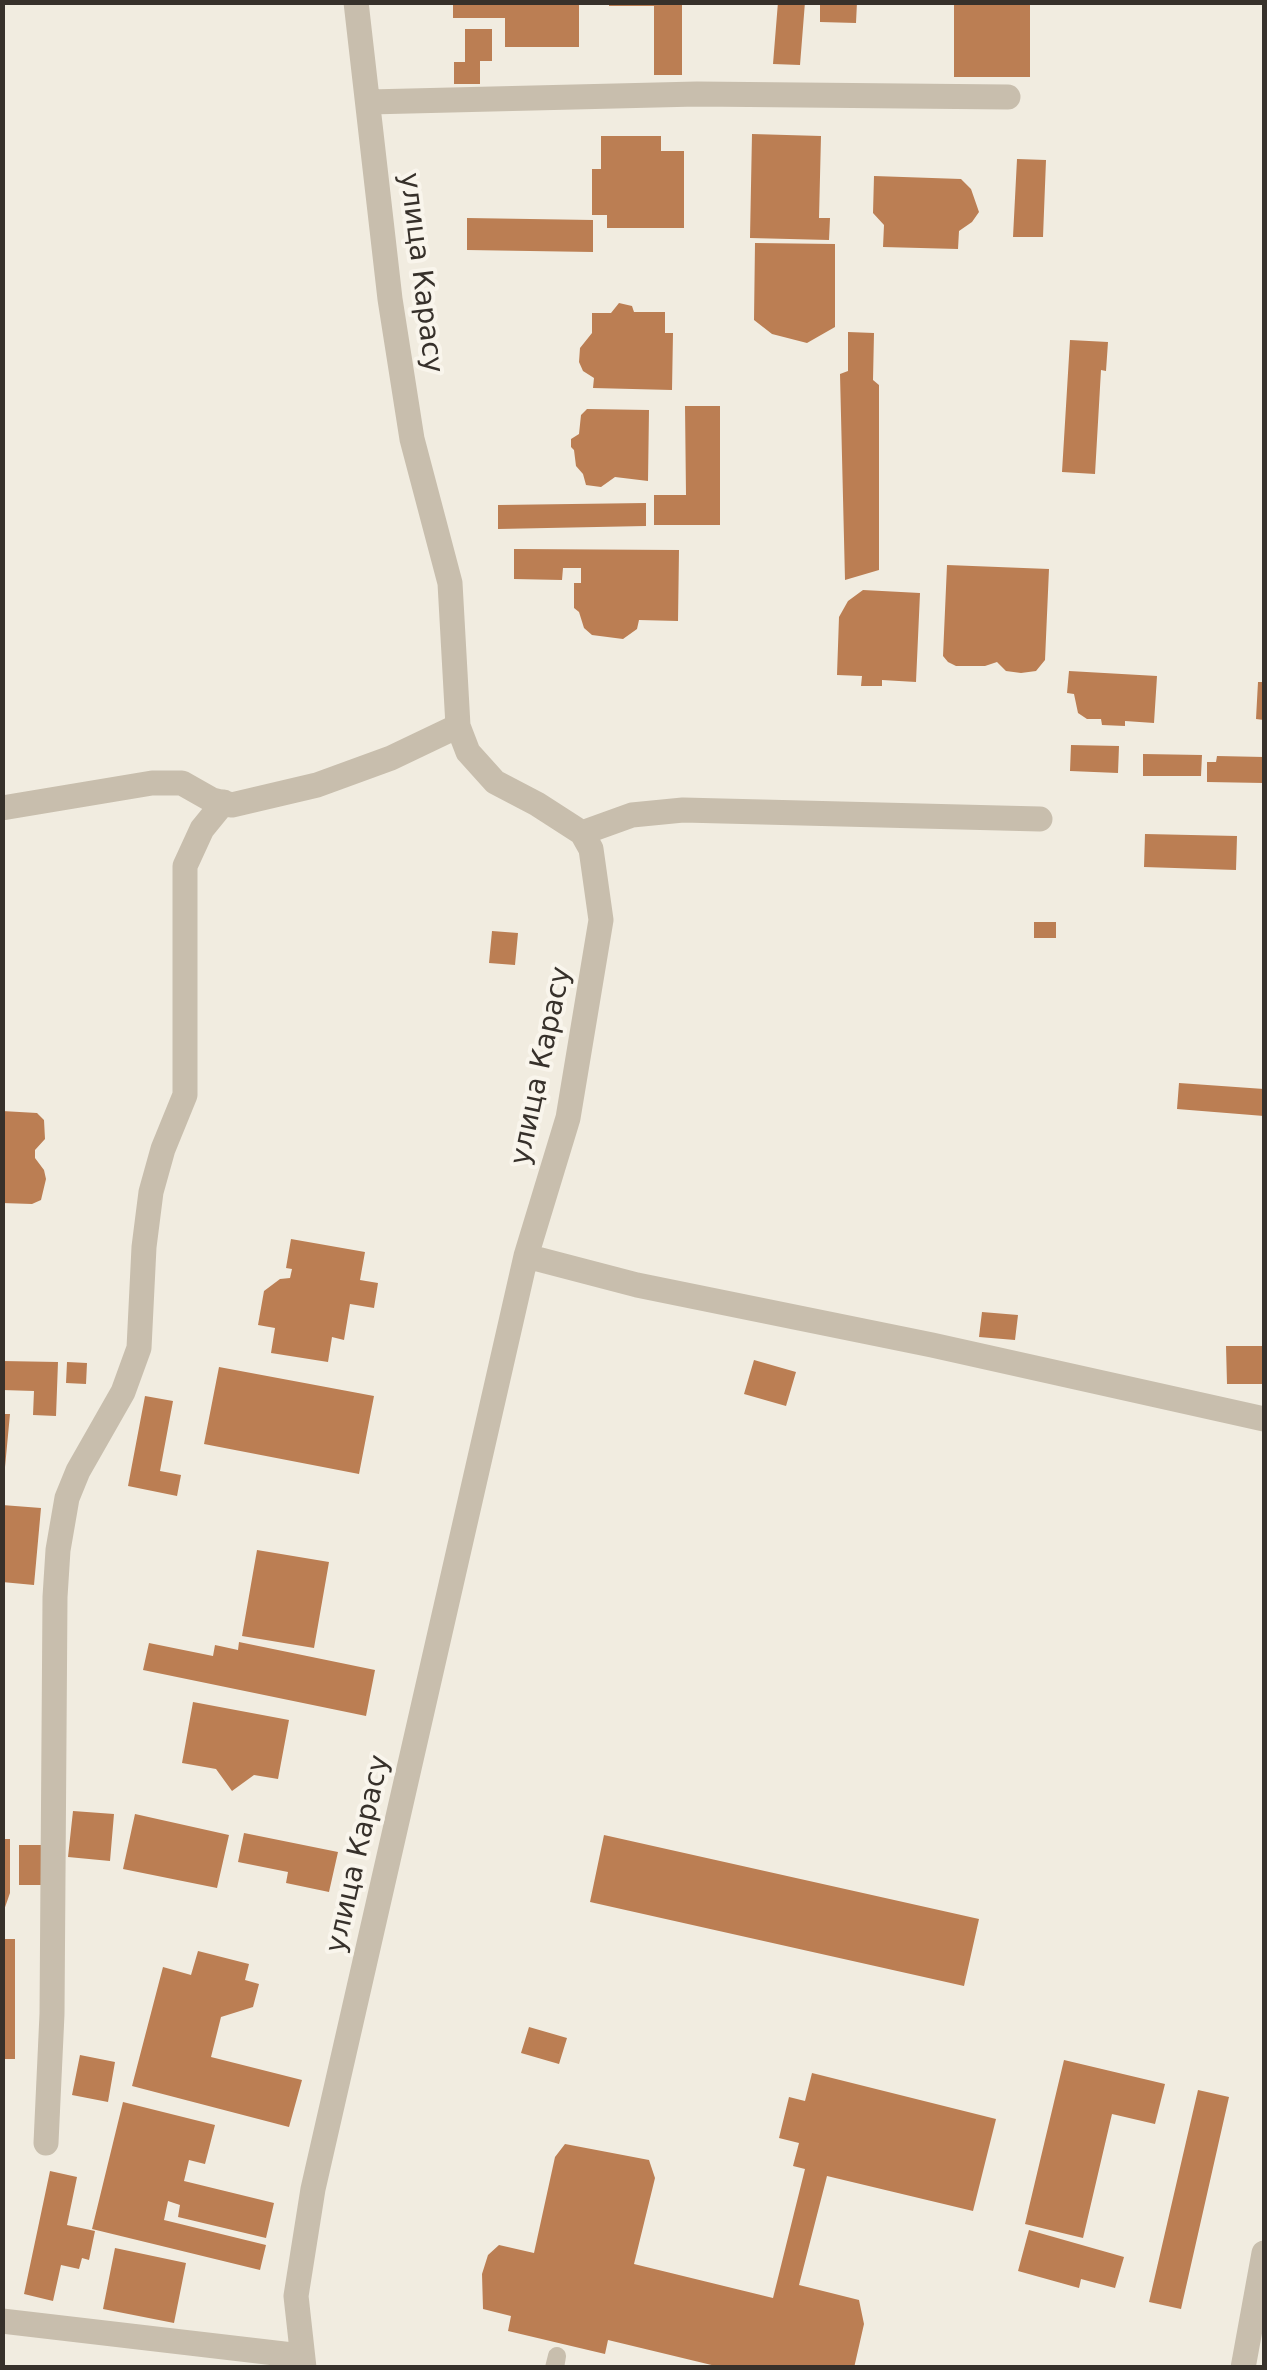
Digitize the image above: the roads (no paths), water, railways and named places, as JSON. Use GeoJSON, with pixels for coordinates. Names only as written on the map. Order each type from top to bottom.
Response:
{"type":"FeatureCollection","features":[{"type":"Feature","properties":{"kind":"street","name":"улица Карасу"},"geometry":{"type":"LineString","coordinates":[[302,2362],[296,2296],[312,2189],[526,1256],[568,1118],[602,920],[590,849],[582,833],[495,782],[468,752],[458,726],[450,583],[410,421],[390,299],[356,2]]}},
{"type":"Feature","properties":{"kind":"street"},"geometry":{"type":"LineString","coordinates":[[369,102],[697,94],[1008,97]]}},
{"type":"Feature","properties":{"kind":"street"},"geometry":{"type":"LineString","coordinates":[[2,808],[152,783],[182,783],[212,800],[232,805],[317,785],[392,758],[458,726]]}},
{"type":"Feature","properties":{"kind":"street"},"geometry":{"type":"LineString","coordinates":[[46,2143],[52,2014],[58,1550],[68,1498],[78,1471],[122,1392],[138,1348],[151,1192],[185,1094],[185,866],[202,828],[224,802]]}},
{"type":"Feature","properties":{"kind":"street"},"geometry":{"type":"LineString","coordinates":[[582,833],[632,816],[683,810],[1040,819]]}},
{"type":"Feature","properties":{"kind":"street"},"geometry":{"type":"LineString","coordinates":[[526,1256],[636,1285],[1264,1419]]}},
{"type":"Feature","properties":{"kind":"street"},"geometry":{"type":"LineString","coordinates":[[1243,2368],[1264,2253]]}},
{"type":"Feature","properties":{"kind":"street"},"geometry":{"type":"LineString","coordinates":[[2,2321],[302,2362]]}}]}
